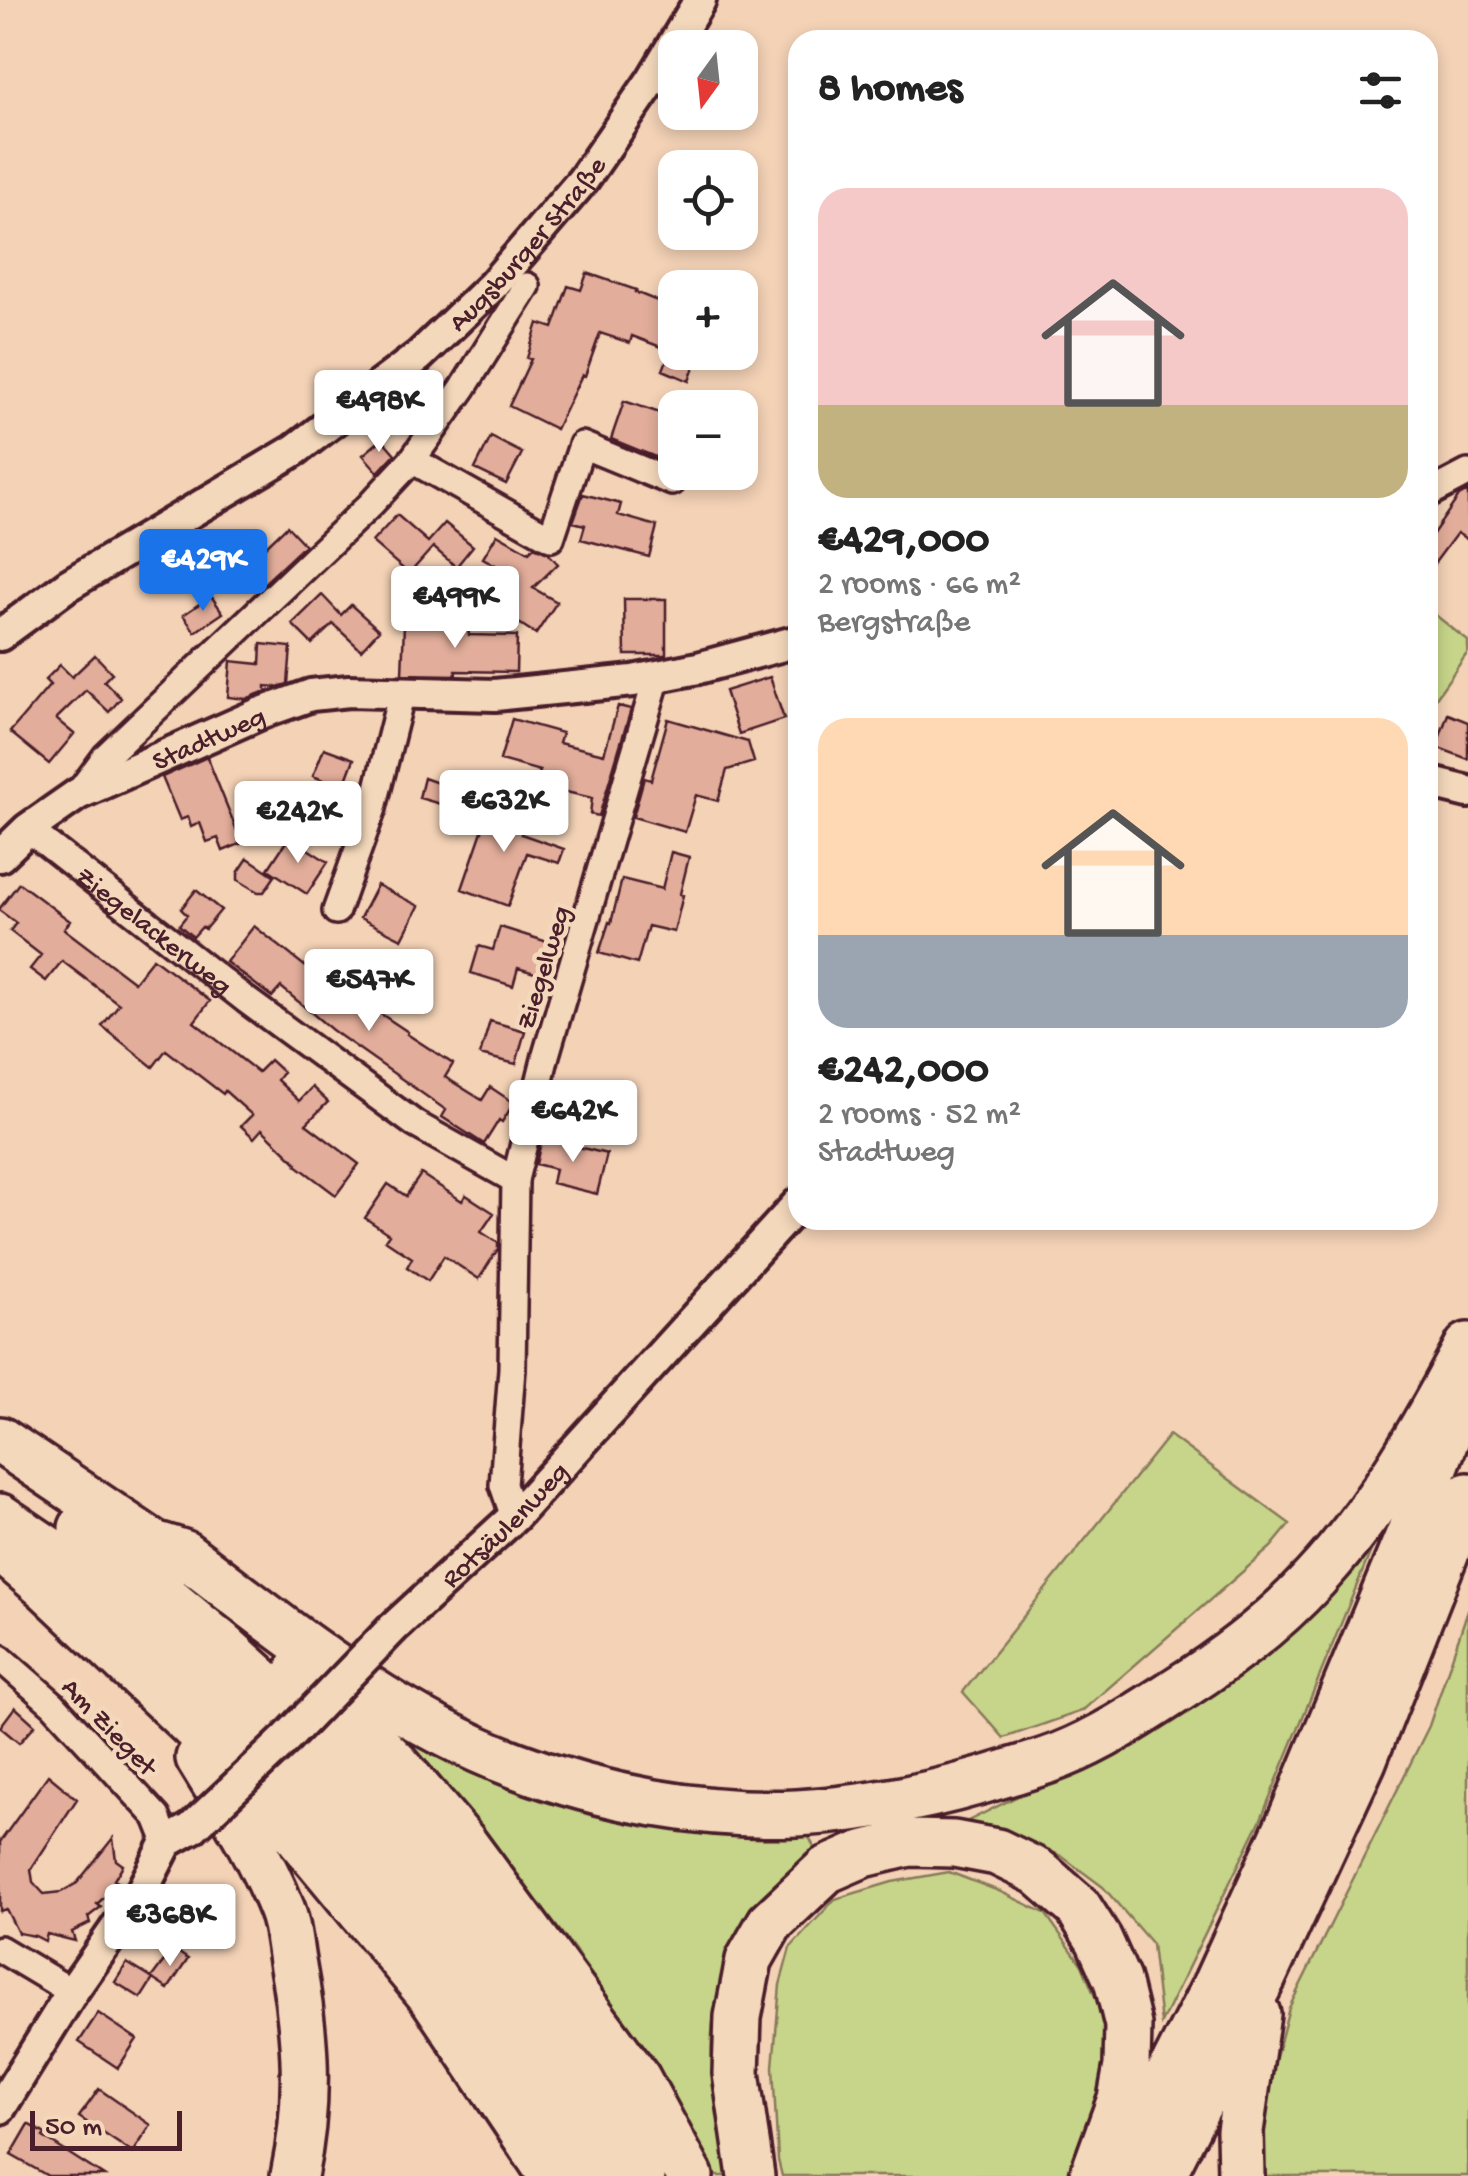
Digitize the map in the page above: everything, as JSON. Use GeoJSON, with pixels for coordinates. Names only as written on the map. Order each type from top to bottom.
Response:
{"type":"FeatureCollection","features":[{"type":"Feature","properties":{"kind":"highway"},"geometry":{"type":"LineString","coordinates":[[154,1544],[183,1554],[368,1688],[446,1734],[514,1765],[620,1797],[707,1810],[797,1812],[888,1802],[972,1784],[1063,1755],[1134,1717],[1240,1647],[1314,1580],[1348,1538],[1399,1468],[1468,1346]]}},
{"type":"Feature","properties":{"kind":"highway"},"geometry":{"type":"LineString","coordinates":[[1117,2176],[1214,1988],[1293,1815],[1414,1525],[1468,1378]]}},
{"type":"Feature","properties":{"kind":"highway"},"geometry":{"type":"LineString","coordinates":[[0,1440],[154,1544],[246,1616],[396,1765],[462,1842],[636,2078],[690,2176]]}},
{"type":"Feature","properties":{"kind":"highway"},"geometry":{"type":"LineString","coordinates":[[0,1465],[118,1555],[293,1708],[444,1880],[564,2044],[642,2176]]}},
{"type":"Feature","properties":{"kind":"highway"},"geometry":{"type":"LineString","coordinates":[[1162,2176],[1262,1979],[1363,1760],[1468,1496]]}},
{"type":"Feature","properties":{"kind":"highway"},"geometry":{"type":"LineString","coordinates":[[0,1518],[62,1559],[166,1644],[326,1806],[474,1985],[595,2176]]}},
{"type":"Feature","properties":{"kind":"highway"},"geometry":{"type":"LineString","coordinates":[[0,1548],[218,1750],[300,1838],[432,1998],[552,2176]]}},
{"type":"Feature","properties":{"kind":"highway"},"geometry":{"type":"LineString","coordinates":[[165,1701],[251,1844],[283,1911],[302,2017],[306,2075],[294,2176]]}},
{"type":"Feature","properties":{"kind":"highway"},"geometry":{"type":"LineString","coordinates":[[751,2176],[736,2073],[738,2017],[749,1960],[770,1923],[826,1870],[863,1854],[908,1842],[954,1844],[997,1852],[1038,1872],[1078,1907],[1099,1940],[1117,1980],[1128,2039],[1121,2099],[1093,2176]]}},
{"type":"Feature","properties":{"kind":"highway"},"geometry":{"type":"LineString","coordinates":[[1241,2176],[1240,2130],[1262,1979]]}},
{"type":"Feature","properties":{"kind":"street","name":"Augsburger Straße"},"geometry":{"type":"LineString","coordinates":[[0,635],[68,584],[294,450],[419,356],[493,286],[582,180],[652,80],[700,0]]}},
{"type":"Feature","properties":{"kind":"street"},"geometry":{"type":"LineString","coordinates":[[78,794],[106,756],[370,506],[412,460],[527,286]]}},
{"type":"Feature","properties":{"kind":"street"},"geometry":{"type":"LineString","coordinates":[[412,460],[551,538],[582,445],[658,476]]}},
{"type":"Feature","properties":{"kind":"street"},"geometry":{"type":"LineString","coordinates":[[1438,489],[1468,473]]}},
{"type":"Feature","properties":{"kind":"street","name":"Stadtweg"},"geometry":{"type":"LineString","coordinates":[[28,830],[78,794],[311,695],[349,691],[495,695],[656,677],[788,644]]}},
{"type":"Feature","properties":{"kind":"street","name":"Ziegelweg"},"geometry":{"type":"LineString","coordinates":[[514,1517],[503,1485],[512,1370],[515,1180],[546,1055],[656,677]]}},
{"type":"Feature","properties":{"kind":"street"},"geometry":{"type":"LineString","coordinates":[[336,910],[373,808],[402,692]]}},
{"type":"Feature","properties":{"kind":"street"},"geometry":{"type":"LineString","coordinates":[[1438,784],[1468,792]]}},
{"type":"Feature","properties":{"kind":"street"},"geometry":{"type":"LineString","coordinates":[[0,856],[28,830]]}},
{"type":"Feature","properties":{"kind":"street","name":"Ziegelackerweg"},"geometry":{"type":"LineString","coordinates":[[28,830],[246,1000],[416,1124],[515,1180]]}},
{"type":"Feature","properties":{"kind":"street","name":"Rotsäulenweg"},"geometry":{"type":"LineString","coordinates":[[0,2108],[72,1992],[180,1835],[286,1739],[393,1628],[514,1517],[788,1215]]}},
{"type":"Feature","properties":{"kind":"street","name":"Am Zieget"},"geometry":{"type":"LineString","coordinates":[[0,1658],[53,1704],[157,1816],[180,1835]]}},
{"type":"Feature","properties":{"kind":"street"},"geometry":{"type":"LineString","coordinates":[[0,1949],[72,1992]]}},
{"type":"Feature","properties":{"kind":"green space"},"geometry":{"type":"Polygon","coordinates":[[[1438,617],[1468,641],[1468,652],[1438,695],[1438,617]]]}},
{"type":"Feature","properties":{"kind":"green space"},"geometry":{"type":"Polygon","coordinates":[[[1169,1435],[1290,1524],[1271,1547],[1082,1711],[1004,1738],[963,1692],[1169,1435]]]}},
{"type":"Feature","properties":{"kind":"green space"},"geometry":{"type":"Polygon","coordinates":[[[1384,1519],[1261,1819],[1161,2023],[1152,1944],[1103,1887],[1060,1855],[968,1821],[1198,1706],[1308,1609],[1384,1519]]]}},
{"type":"Feature","properties":{"kind":"green space"},"geometry":{"type":"Polygon","coordinates":[[[1468,1610],[1468,2176],[1257,2176],[1252,2148],[1289,2008],[1429,1726],[1468,1610]]]}},
{"type":"Feature","properties":{"kind":"green space"},"geometry":{"type":"Polygon","coordinates":[[[401,1735],[805,1829],[815,1849],[780,1880],[759,1906],[733,1951],[717,1999],[711,2050],[730,2176],[711,2176],[575,1950],[401,1735]]]}},
{"type":"Feature","properties":{"kind":"green space"},"geometry":{"type":"Polygon","coordinates":[[[949,1872],[1045,1913],[1082,1965],[1108,2028],[1105,2102],[1070,2176],[782,2176],[773,2067],[780,1985],[790,1948],[835,1899],[892,1882],[949,1872]]]}},
{"type":"Feature","properties":{"kind":"building"},"geometry":{"type":"Polygon","coordinates":[[[587,273],[658,301],[658,346],[632,336],[630,343],[600,333],[585,376],[582,375],[556,429],[509,406],[531,359],[527,358],[538,323],[553,328],[568,286],[581,290],[587,273]]]}},
{"type":"Feature","properties":{"kind":"building"},"geometry":{"type":"Polygon","coordinates":[[[663,370],[693,370],[689,381],[663,370]]]}},
{"type":"Feature","properties":{"kind":"building"},"geometry":{"type":"Polygon","coordinates":[[[624,401],[658,412],[658,458],[611,439],[624,401]]]}},
{"type":"Feature","properties":{"kind":"building"},"geometry":{"type":"Polygon","coordinates":[[[491,437],[522,453],[506,484],[475,469],[491,437]]]}},
{"type":"Feature","properties":{"kind":"building"},"geometry":{"type":"Polygon","coordinates":[[[382,439],[395,454],[378,472],[363,455],[382,439]]]}},
{"type":"Feature","properties":{"kind":"building"},"geometry":{"type":"Polygon","coordinates":[[[1468,491],[1468,540],[1457,533],[1438,559],[1438,526],[1459,496],[1468,491]]]}},
{"type":"Feature","properties":{"kind":"building"},"geometry":{"type":"Polygon","coordinates":[[[583,494],[621,504],[618,515],[657,526],[649,557],[581,539],[585,525],[573,522],[583,494]]]}},
{"type":"Feature","properties":{"kind":"building"},"geometry":{"type":"Polygon","coordinates":[[[397,515],[428,542],[445,523],[473,546],[456,567],[433,547],[409,574],[372,542],[397,515]]]}},
{"type":"Feature","properties":{"kind":"building"},"geometry":{"type":"Polygon","coordinates":[[[287,526],[305,545],[256,591],[239,572],[287,526]]]}},
{"type":"Feature","properties":{"kind":"building"},"geometry":{"type":"Polygon","coordinates":[[[497,534],[529,552],[534,547],[548,553],[558,564],[533,588],[557,602],[536,634],[491,605],[511,574],[483,558],[497,534]]]}},
{"type":"Feature","properties":{"kind":"building"},"geometry":{"type":"Polygon","coordinates":[[[322,595],[341,615],[351,605],[379,630],[361,650],[333,624],[312,644],[292,624],[322,595]]]}},
{"type":"Feature","properties":{"kind":"building"},"geometry":{"type":"Polygon","coordinates":[[[211,596],[223,613],[195,632],[183,615],[211,596]]]}},
{"type":"Feature","properties":{"kind":"building"},"geometry":{"type":"Polygon","coordinates":[[[624,599],[666,599],[666,655],[625,655],[624,599]]]}},
{"type":"Feature","properties":{"kind":"building"},"geometry":{"type":"Polygon","coordinates":[[[404,624],[468,627],[469,635],[517,636],[516,672],[402,674],[404,624]]]}},
{"type":"Feature","properties":{"kind":"building"},"geometry":{"type":"Polygon","coordinates":[[[261,644],[291,647],[288,684],[266,686],[266,691],[246,699],[228,697],[231,661],[260,664],[261,644]]]}},
{"type":"Feature","properties":{"kind":"building"},"geometry":{"type":"Polygon","coordinates":[[[95,655],[112,673],[104,681],[121,698],[109,712],[86,690],[56,719],[74,734],[49,764],[10,732],[50,685],[45,680],[60,665],[72,677],[95,655]]]}},
{"type":"Feature","properties":{"kind":"building"},"geometry":{"type":"Polygon","coordinates":[[[770,677],[784,719],[739,734],[725,691],[770,677]]]}},
{"type":"Feature","properties":{"kind":"building"},"geometry":{"type":"Polygon","coordinates":[[[618,706],[631,709],[599,816],[590,814],[592,798],[536,785],[540,771],[500,760],[512,719],[562,733],[559,743],[604,754],[618,706]]]}},
{"type":"Feature","properties":{"kind":"building"},"geometry":{"type":"Polygon","coordinates":[[[1448,714],[1468,722],[1468,759],[1438,748],[1448,714]]]}},
{"type":"Feature","properties":{"kind":"building"},"geometry":{"type":"Polygon","coordinates":[[[668,719],[748,742],[754,762],[727,770],[718,801],[696,795],[685,832],[633,817],[644,778],[651,780],[668,719]]]}},
{"type":"Feature","properties":{"kind":"building"},"geometry":{"type":"Polygon","coordinates":[[[324,748],[354,759],[343,788],[313,776],[324,748]]]}},
{"type":"Feature","properties":{"kind":"building"},"geometry":{"type":"Polygon","coordinates":[[[207,757],[242,843],[223,851],[218,838],[207,842],[200,823],[191,827],[188,817],[180,820],[162,777],[207,757]]]}},
{"type":"Feature","properties":{"kind":"building"},"geometry":{"type":"Polygon","coordinates":[[[424,778],[463,792],[458,809],[419,798],[424,778]]]}},
{"type":"Feature","properties":{"kind":"building"},"geometry":{"type":"Polygon","coordinates":[[[492,802],[527,814],[521,834],[564,849],[559,863],[527,853],[508,906],[462,889],[492,802]]]}},
{"type":"Feature","properties":{"kind":"building"},"geometry":{"type":"Polygon","coordinates":[[[289,837],[328,862],[307,894],[268,869],[289,837]]]}},
{"type":"Feature","properties":{"kind":"building"},"geometry":{"type":"Polygon","coordinates":[[[671,852],[689,857],[674,932],[648,926],[637,964],[599,953],[622,879],[662,889],[671,852]]]}},
{"type":"Feature","properties":{"kind":"building"},"geometry":{"type":"Polygon","coordinates":[[[248,858],[275,876],[264,892],[238,880],[248,858]]]}},
{"type":"Feature","properties":{"kind":"building"},"geometry":{"type":"Polygon","coordinates":[[[19,883],[70,921],[64,929],[134,982],[153,958],[210,1001],[194,1022],[258,1072],[270,1060],[283,1072],[277,1080],[299,1101],[312,1087],[328,1102],[306,1124],[359,1164],[336,1195],[296,1165],[262,1129],[254,1138],[241,1126],[252,1115],[225,1091],[223,1094],[166,1050],[153,1067],[102,1026],[119,1004],[62,961],[46,981],[30,969],[41,955],[10,931],[16,923],[0,911],[19,883]]]}},
{"type":"Feature","properties":{"kind":"building"},"geometry":{"type":"Polygon","coordinates":[[[377,885],[419,906],[402,939],[360,918],[377,885]]]}},
{"type":"Feature","properties":{"kind":"building"},"geometry":{"type":"Polygon","coordinates":[[[196,890],[221,910],[193,937],[179,925],[187,915],[181,909],[196,890]]]}},
{"type":"Feature","properties":{"kind":"building"},"geometry":{"type":"Polygon","coordinates":[[[254,926],[362,1010],[366,1004],[453,1064],[445,1077],[482,1100],[490,1087],[514,1103],[484,1144],[442,1117],[446,1110],[332,1030],[281,987],[272,997],[226,962],[254,926]]]}},
{"type":"Feature","properties":{"kind":"building"},"geometry":{"type":"Polygon","coordinates":[[[500,927],[551,943],[541,975],[518,968],[513,986],[471,973],[479,946],[493,950],[500,927]]]}},
{"type":"Feature","properties":{"kind":"building"},"geometry":{"type":"Polygon","coordinates":[[[490,1021],[525,1031],[516,1064],[480,1055],[490,1021]]]}},
{"type":"Feature","properties":{"kind":"building"},"geometry":{"type":"Polygon","coordinates":[[[542,1138],[607,1154],[597,1194],[552,1183],[555,1169],[536,1164],[542,1138]]]}},
{"type":"Feature","properties":{"kind":"building"},"geometry":{"type":"Polygon","coordinates":[[[421,1174],[462,1201],[466,1195],[494,1213],[481,1232],[498,1243],[498,1249],[479,1279],[444,1256],[428,1281],[407,1267],[412,1258],[385,1240],[389,1234],[365,1218],[388,1184],[406,1196],[421,1174]]]}},
{"type":"Feature","properties":{"kind":"building"},"geometry":{"type":"Polygon","coordinates":[[[15,1707],[35,1725],[19,1743],[0,1727],[15,1707]]]}},
{"type":"Feature","properties":{"kind":"building"},"geometry":{"type":"Polygon","coordinates":[[[48,1775],[77,1799],[31,1869],[33,1882],[44,1894],[61,1892],[77,1883],[113,1838],[116,1860],[123,1865],[114,1880],[120,1883],[97,1904],[101,1907],[88,1917],[90,1923],[72,1932],[75,1941],[47,1934],[45,1941],[18,1933],[6,1909],[0,1911],[0,1842],[48,1775]]]}},
{"type":"Feature","properties":{"kind":"building"},"geometry":{"type":"Polygon","coordinates":[[[173,1949],[188,1959],[168,1989],[151,1978],[173,1949]]]}},
{"type":"Feature","properties":{"kind":"building"},"geometry":{"type":"Polygon","coordinates":[[[127,1963],[153,1979],[141,1998],[115,1982],[127,1963]]]}},
{"type":"Feature","properties":{"kind":"building"},"geometry":{"type":"Polygon","coordinates":[[[98,2013],[137,2039],[118,2068],[79,2042],[98,2013]]]}},
{"type":"Feature","properties":{"kind":"building"},"geometry":{"type":"Polygon","coordinates":[[[99,2089],[151,2125],[133,2153],[79,2117],[99,2089]]]}},
{"type":"Feature","properties":{"kind":"building"},"geometry":{"type":"Polygon","coordinates":[[[29,2124],[104,2176],[48,2176],[11,2155],[29,2124]]]}}]}
